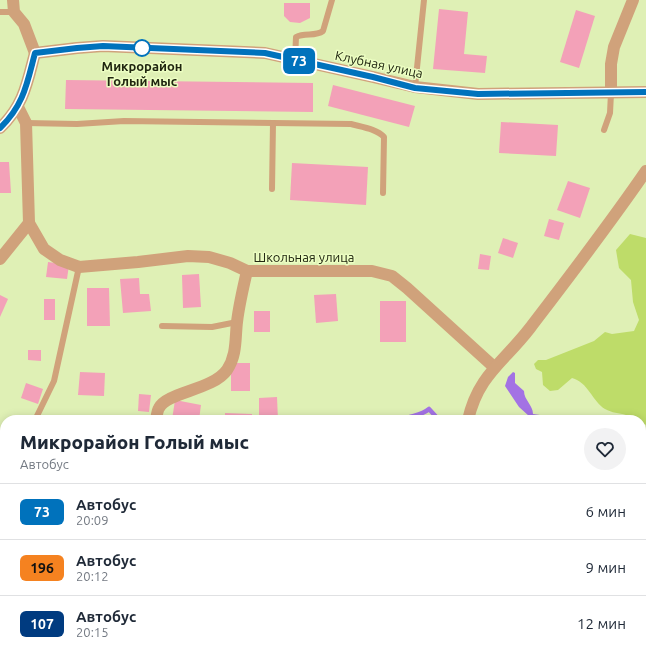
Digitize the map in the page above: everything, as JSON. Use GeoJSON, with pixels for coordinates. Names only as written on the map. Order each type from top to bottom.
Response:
{"type":"FeatureCollection","features":[{"type":"Feature","properties":{"kind":"street"},"geometry":{"type":"LineString","coordinates":[[0,128],[8,121],[23,97],[35,53],[24,24],[14,12],[13,0]]}},
{"type":"Feature","properties":{"kind":"street"},"geometry":{"type":"LineString","coordinates":[[611,93],[611,64],[613,51],[633,0]]}},
{"type":"Feature","properties":{"kind":"street","name":"Клубная улица"},"geometry":{"type":"LineString","coordinates":[[35,53],[103,46],[265,53],[415,88],[478,94],[646,92]]}},
{"type":"Feature","properties":{"kind":"street"},"geometry":{"type":"LineString","coordinates":[[0,259],[29,223],[26,123],[18,107]]}},
{"type":"Feature","properties":{"kind":"street"},"geometry":{"type":"LineString","coordinates":[[469,415],[477,392],[494,367],[528,330],[621,208],[646,171]]}},
{"type":"Feature","properties":{"kind":"street","name":"Школьная улица"},"geometry":{"type":"LineString","coordinates":[[29,223],[44,249],[60,260],[79,267],[188,256],[209,257],[230,263],[246,271],[372,271],[392,276],[494,367]]}},
{"type":"Feature","properties":{"kind":"street"},"geometry":{"type":"LineString","coordinates":[[157,415],[159,408],[163,402],[212,382],[226,371],[234,357],[237,322],[246,271]]}},
{"type":"Feature","properties":{"kind":"lane"},"geometry":{"type":"LineString","coordinates":[[295,60],[296,37],[302,34],[320,33],[323,31],[332,0]]}},
{"type":"Feature","properties":{"kind":"lane"},"geometry":{"type":"LineString","coordinates":[[415,88],[424,0]]}},
{"type":"Feature","properties":{"kind":"lane"},"geometry":{"type":"LineString","coordinates":[[0,12],[14,12]]}},
{"type":"Feature","properties":{"kind":"lane"},"geometry":{"type":"LineString","coordinates":[[604,130],[610,113],[611,93]]}},
{"type":"Feature","properties":{"kind":"lane"},"geometry":{"type":"LineString","coordinates":[[26,123],[77,124],[124,121],[351,124],[381,134],[384,137],[383,193]]}},
{"type":"Feature","properties":{"kind":"lane"},"geometry":{"type":"LineString","coordinates":[[272,189],[273,123]]}},
{"type":"Feature","properties":{"kind":"lane"},"geometry":{"type":"LineString","coordinates":[[37,415],[54,381],[79,267]]}},
{"type":"Feature","properties":{"kind":"lane"},"geometry":{"type":"LineString","coordinates":[[162,326],[212,326],[237,322]]}},
{"type":"Feature","properties":{"kind":"green space"},"geometry":{"type":"Polygon","coordinates":[[[630,234],[646,238],[646,415],[626,415],[605,409],[582,383],[572,378],[558,390],[550,391],[543,385],[542,372],[536,369],[534,364],[538,360],[546,360],[594,341],[605,332],[612,334],[634,331],[639,320],[633,302],[631,280],[619,268],[616,250],[630,234]]]}},
{"type":"Feature","properties":{"kind":"shaded area"},"geometry":{"type":"Polygon","coordinates":[[[513,372],[515,373],[515,383],[524,391],[525,397],[532,408],[533,414],[540,415],[528,415],[519,407],[505,386],[508,377],[513,372]]]}},
{"type":"Feature","properties":{"kind":"building"},"geometry":{"type":"Polygon","coordinates":[[[284,3],[310,3],[310,18],[300,23],[290,22],[284,16],[284,3]]]}},
{"type":"Feature","properties":{"kind":"building"},"geometry":{"type":"Polygon","coordinates":[[[439,9],[468,12],[464,54],[487,56],[485,73],[433,69],[439,9]]]}},
{"type":"Feature","properties":{"kind":"building"},"geometry":{"type":"Polygon","coordinates":[[[576,10],[595,16],[579,68],[560,62],[576,10]]]}},
{"type":"Feature","properties":{"kind":"building"},"geometry":{"type":"Polygon","coordinates":[[[66,80],[313,83],[313,112],[65,109],[66,80]]]}},
{"type":"Feature","properties":{"kind":"building"},"geometry":{"type":"Polygon","coordinates":[[[333,85],[415,106],[409,127],[328,106],[333,85]]]}},
{"type":"Feature","properties":{"kind":"building"},"geometry":{"type":"Polygon","coordinates":[[[501,122],[558,125],[556,156],[499,153],[501,122]]]}},
{"type":"Feature","properties":{"kind":"building"},"geometry":{"type":"Polygon","coordinates":[[[0,162],[9,162],[11,193],[0,193],[0,162]]]}},
{"type":"Feature","properties":{"kind":"building"},"geometry":{"type":"Polygon","coordinates":[[[292,163],[368,167],[366,205],[290,200],[292,163]]]}},
{"type":"Feature","properties":{"kind":"building"},"geometry":{"type":"Polygon","coordinates":[[[568,181],[590,188],[580,218],[557,210],[568,181]]]}},
{"type":"Feature","properties":{"kind":"building"},"geometry":{"type":"Polygon","coordinates":[[[549,219],[564,223],[559,240],[544,236],[549,219]]]}},
{"type":"Feature","properties":{"kind":"building"},"geometry":{"type":"Polygon","coordinates":[[[503,238],[518,243],[513,258],[498,253],[503,238]]]}},
{"type":"Feature","properties":{"kind":"building"},"geometry":{"type":"Polygon","coordinates":[[[480,254],[491,256],[489,270],[478,269],[480,254]]]}},
{"type":"Feature","properties":{"kind":"building"},"geometry":{"type":"Polygon","coordinates":[[[48,262],[69,265],[67,279],[46,277],[48,262]]]}},
{"type":"Feature","properties":{"kind":"building"},"geometry":{"type":"Polygon","coordinates":[[[199,274],[201,307],[183,308],[182,275],[199,274]]]}},
{"type":"Feature","properties":{"kind":"building"},"geometry":{"type":"Polygon","coordinates":[[[139,278],[140,294],[149,294],[151,311],[123,313],[120,279],[139,278]]]}},
{"type":"Feature","properties":{"kind":"building"},"geometry":{"type":"Polygon","coordinates":[[[87,288],[109,288],[110,326],[87,326],[87,288]]]}},
{"type":"Feature","properties":{"kind":"building"},"geometry":{"type":"Polygon","coordinates":[[[336,294],[338,321],[316,323],[314,295],[336,294]]]}},
{"type":"Feature","properties":{"kind":"building"},"geometry":{"type":"Polygon","coordinates":[[[0,295],[8,299],[0,317],[0,295]]]}},
{"type":"Feature","properties":{"kind":"building"},"geometry":{"type":"Polygon","coordinates":[[[44,299],[55,299],[55,320],[44,320],[44,299]]]}},
{"type":"Feature","properties":{"kind":"building"},"geometry":{"type":"Polygon","coordinates":[[[380,301],[406,301],[406,342],[380,342],[380,301]]]}},
{"type":"Feature","properties":{"kind":"building"},"geometry":{"type":"Polygon","coordinates":[[[254,311],[270,311],[270,332],[254,332],[254,311]]]}},
{"type":"Feature","properties":{"kind":"building"},"geometry":{"type":"Polygon","coordinates":[[[28,350],[41,350],[41,361],[28,360],[28,350]]]}},
{"type":"Feature","properties":{"kind":"building"},"geometry":{"type":"Polygon","coordinates":[[[231,363],[250,363],[250,391],[231,391],[231,363]]]}},
{"type":"Feature","properties":{"kind":"building"},"geometry":{"type":"Polygon","coordinates":[[[80,372],[105,373],[104,396],[78,395],[80,372]]]}},
{"type":"Feature","properties":{"kind":"building"},"geometry":{"type":"Polygon","coordinates":[[[26,383],[43,389],[38,404],[21,398],[26,383]]]}},
{"type":"Feature","properties":{"kind":"building"},"geometry":{"type":"Polygon","coordinates":[[[139,394],[151,395],[149,412],[138,411],[139,394]]]}},
{"type":"Feature","properties":{"kind":"building"},"geometry":{"type":"Polygon","coordinates":[[[277,397],[278,415],[259,415],[259,398],[277,397]]]}},
{"type":"Feature","properties":{"kind":"building"},"geometry":{"type":"Polygon","coordinates":[[[175,400],[201,405],[200,415],[173,415],[175,400]]]}},
{"type":"Feature","properties":{"kind":"building"},"geometry":{"type":"Polygon","coordinates":[[[225,413],[252,414],[252,415],[225,415],[225,413]]]}},
{"type":"Feature","properties":{"kind":"waterway"},"geometry":{"type":"LineString","coordinates":[[416,415],[429,409],[434,415]]}},
{"type":"Feature","properties":{"kind":"bus line","name":"73"},"geometry":{"type":"LineString","coordinates":[[0,128],[8,121],[23,97],[35,53],[103,46],[265,53],[415,88],[478,94],[646,92]]}},
{"type":"Feature","properties":{"kind":"place","name":"Микрорайон Голый мыс"},"geometry":{"type":"Point","coordinates":[142,48]}}]}
